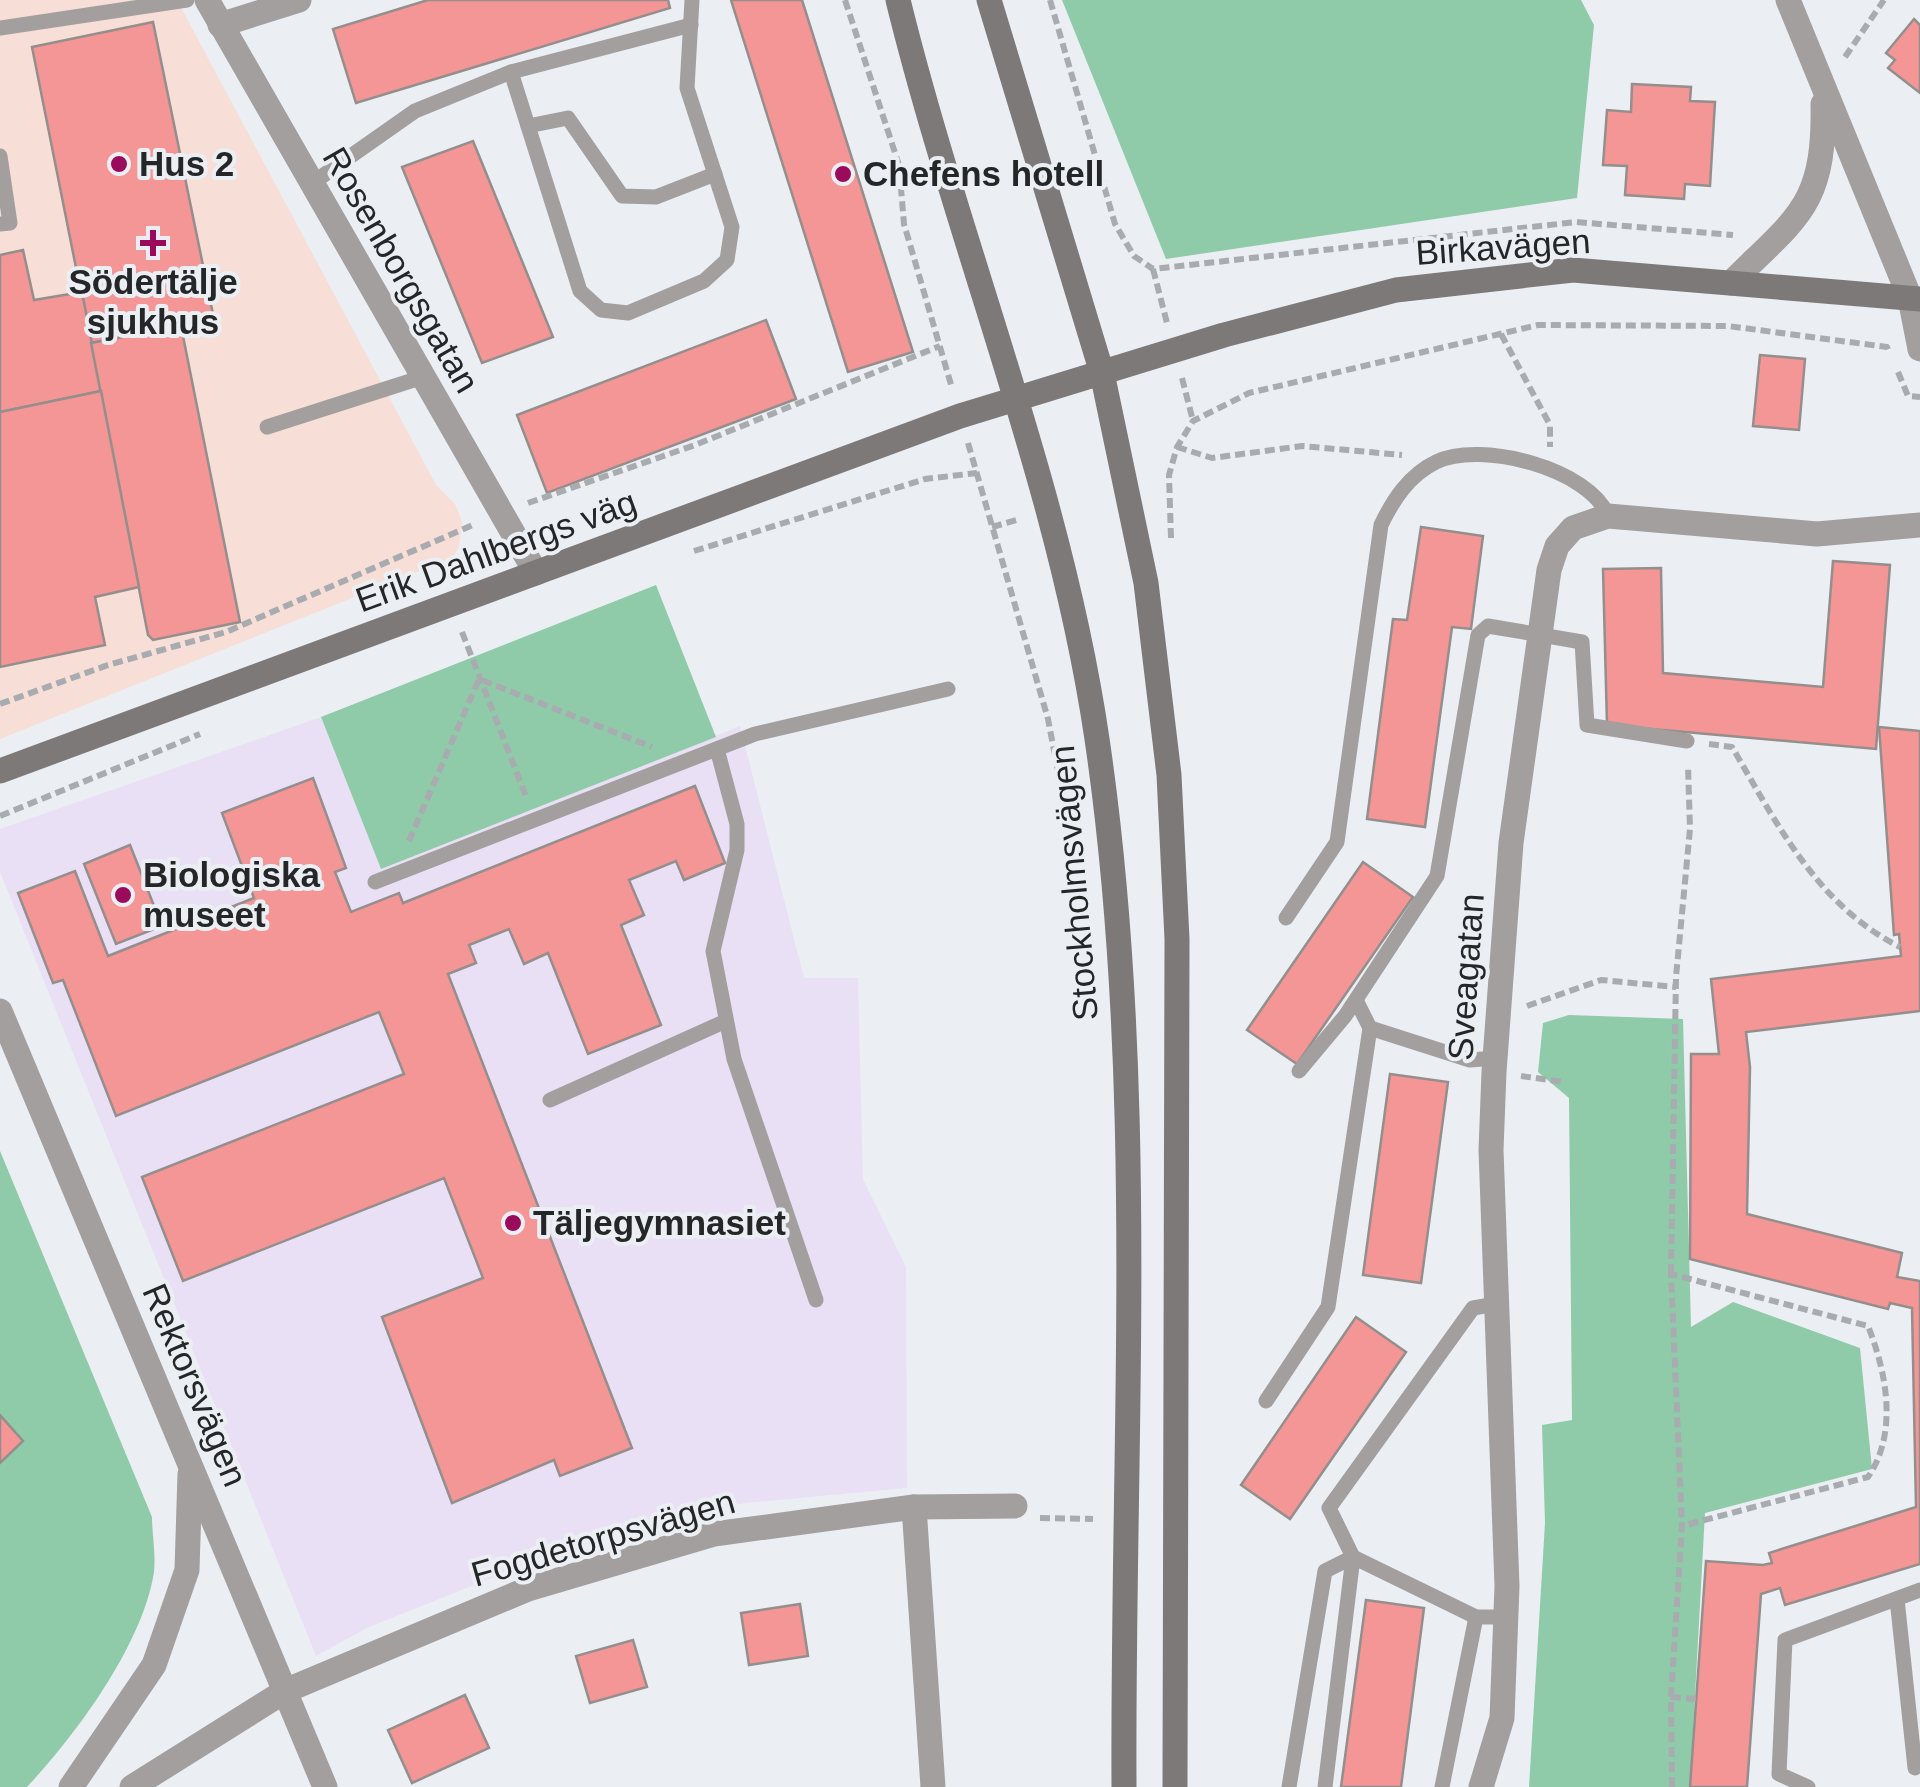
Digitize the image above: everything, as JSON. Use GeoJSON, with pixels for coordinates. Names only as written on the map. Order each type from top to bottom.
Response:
{"type":"FeatureCollection","features":[{"type":"Feature","properties":{"kind":"main road","name":"Stockholmsvägen"},"geometry":{"type":"LineString","coordinates":[[898,0],[1016,399],[1078,630],[1098,740],[1121,997],[1128,1348],[1124,1787]]}},
{"type":"Feature","properties":{"kind":"main road"},"geometry":{"type":"LineString","coordinates":[[989,0],[1102,374],[1146,582],[1169,775],[1176,940],[1174,1787]]}},
{"type":"Feature","properties":{"kind":"main road","name":"Birkavägen"},"geometry":{"type":"LineString","coordinates":[[1016,399],[1396,290],[1573,270],[1915,299]]}},
{"type":"Feature","properties":{"kind":"main road","name":"Erik Dahlbergs väg"},"geometry":{"type":"LineString","coordinates":[[0,772],[960,416],[1016,399]]}},
{"type":"Feature","properties":{"kind":"street","name":"Rosenborgsgatan"},"geometry":{"type":"LineString","coordinates":[[207,0],[536,573]]}},
{"type":"Feature","properties":{"kind":"street"},"geometry":{"type":"LineString","coordinates":[[220,25],[299,0]]}},
{"type":"Feature","properties":{"kind":"street"},"geometry":{"type":"LineString","coordinates":[[1788,0],[1822,90],[1915,299],[1920,349]]}},
{"type":"Feature","properties":{"kind":"street"},"geometry":{"type":"LineString","coordinates":[[1730,283],[1807,206],[1824,155],[1822,90]]}},
{"type":"Feature","properties":{"kind":"street"},"geometry":{"type":"LineString","coordinates":[[1608,516],[1817,534],[1920,524]]}},
{"type":"Feature","properties":{"kind":"street","name":"Sveagatan"},"geometry":{"type":"LineString","coordinates":[[1481,1787],[1502,1718],[1506,1617],[1503,1380],[1496,1304],[1495,1065],[1511,842],[1556,546],[1573,528],[1608,516]]}},
{"type":"Feature","properties":{"kind":"street","name":"Rektorsvägen"},"geometry":{"type":"LineString","coordinates":[[0,1011],[325,1787]]}},
{"type":"Feature","properties":{"kind":"street"},"geometry":{"type":"LineString","coordinates":[[71,1787],[154,1666],[188,1570],[190,1464]]}},
{"type":"Feature","properties":{"kind":"street","name":"Fogdetorpsvägen"},"geometry":{"type":"LineString","coordinates":[[132,1787],[285,1691],[528,1589],[714,1534],[914,1508],[1015,1506]]}},
{"type":"Feature","properties":{"kind":"street"},"geometry":{"type":"LineString","coordinates":[[914,1508],[933,1787]]}},
{"type":"Feature","properties":{"kind":"lane"},"geometry":{"type":"LineString","coordinates":[[0,28],[187,0]]}},
{"type":"Feature","properties":{"kind":"lane"},"geometry":{"type":"LineString","coordinates":[[511,72],[580,291],[601,310],[628,313],[704,281],[727,260],[732,227],[686,88],[692,0]]}},
{"type":"Feature","properties":{"kind":"lane"},"geometry":{"type":"LineString","coordinates":[[311,184],[415,112],[511,72],[691,25]]}},
{"type":"Feature","properties":{"kind":"lane"},"geometry":{"type":"LineString","coordinates":[[528,126],[568,118],[622,196],[656,197],[715,174]]}},
{"type":"Feature","properties":{"kind":"lane"},"geometry":{"type":"LineString","coordinates":[[0,156],[10,223],[0,224]]}},
{"type":"Feature","properties":{"kind":"lane"},"geometry":{"type":"LineString","coordinates":[[267,427],[422,377]]}},
{"type":"Feature","properties":{"kind":"lane"},"geometry":{"type":"LineString","coordinates":[[1286,918],[1337,842],[1381,526],[1395,495],[1436,462],[1476,453],[1551,468],[1601,497],[1608,516]]}},
{"type":"Feature","properties":{"kind":"lane"},"geometry":{"type":"LineString","coordinates":[[1299,1071],[1356,1000],[1437,876],[1478,634],[1488,626],[1582,642],[1587,725],[1687,741]]}},
{"type":"Feature","properties":{"kind":"lane"},"geometry":{"type":"LineString","coordinates":[[375,882],[755,734],[948,689]]}},
{"type":"Feature","properties":{"kind":"lane"},"geometry":{"type":"LineString","coordinates":[[717,749],[736,824],[737,850],[714,951],[726,1021],[734,1059],[816,1300]]}},
{"type":"Feature","properties":{"kind":"lane"},"geometry":{"type":"LineString","coordinates":[[1266,1401],[1328,1307],[1370,1028],[1356,1000]]}},
{"type":"Feature","properties":{"kind":"lane"},"geometry":{"type":"LineString","coordinates":[[550,1100],[726,1021]]}},
{"type":"Feature","properties":{"kind":"lane"},"geometry":{"type":"LineString","coordinates":[[1370,1028],[1495,1065]]}},
{"type":"Feature","properties":{"kind":"lane"},"geometry":{"type":"LineString","coordinates":[[1325,1787],[1353,1557],[1329,1508],[1472,1308],[1496,1304]]}},
{"type":"Feature","properties":{"kind":"lane"},"geometry":{"type":"LineString","coordinates":[[1353,1557],[1476,1617],[1506,1617]]}},
{"type":"Feature","properties":{"kind":"lane"},"geometry":{"type":"LineString","coordinates":[[1289,1787],[1325,1571],[1353,1557]]}},
{"type":"Feature","properties":{"kind":"lane"},"geometry":{"type":"LineString","coordinates":[[1808,1787],[1779,1774],[1785,1640],[1920,1590]]}},
{"type":"Feature","properties":{"kind":"lane"},"geometry":{"type":"LineString","coordinates":[[1896,1598],[1914,1768]]}},
{"type":"Feature","properties":{"kind":"lane"},"geometry":{"type":"LineString","coordinates":[[1442,1787],[1476,1617]]}},
{"type":"Feature","properties":{"kind":"path"},"geometry":{"type":"LineString","coordinates":[[846,0],[899,165],[904,224],[1048,719],[1080,897]]}},
{"type":"Feature","properties":{"kind":"path"},"geometry":{"type":"LineString","coordinates":[[1050,0],[1115,224],[1134,256],[1153,269],[1576,222],[1733,235]]}},
{"type":"Feature","properties":{"kind":"path"},"geometry":{"type":"LineString","coordinates":[[1822,90],[1884,0]]}},
{"type":"Feature","properties":{"kind":"path"},"geometry":{"type":"LineString","coordinates":[[1194,421],[1250,392],[1538,326],[1728,326],[1887,347],[1908,396],[1920,397]]}},
{"type":"Feature","properties":{"kind":"path"},"geometry":{"type":"LineString","coordinates":[[1501,334],[1550,425],[1551,468]]}},
{"type":"Feature","properties":{"kind":"path"},"geometry":{"type":"LineString","coordinates":[[1177,447],[1212,458],[1302,446],[1344,447],[1436,462]]}},
{"type":"Feature","properties":{"kind":"path"},"geometry":{"type":"LineString","coordinates":[[680,556],[926,479],[977,472]]}},
{"type":"Feature","properties":{"kind":"path"},"geometry":{"type":"LineString","coordinates":[[447,638],[480,626]]}},
{"type":"Feature","properties":{"kind":"path"},"geometry":{"type":"LineString","coordinates":[[462,632],[531,810]]}},
{"type":"Feature","properties":{"kind":"path"},"geometry":{"type":"LineString","coordinates":[[479,679],[654,748]]}},
{"type":"Feature","properties":{"kind":"path"},"geometry":{"type":"LineString","coordinates":[[408,844],[479,679]]}},
{"type":"Feature","properties":{"kind":"path"},"geometry":{"type":"LineString","coordinates":[[0,816],[214,728]]}},
{"type":"Feature","properties":{"kind":"path"},"geometry":{"type":"LineString","coordinates":[[1672,1787],[1671,1697],[1682,1526],[1670,1274],[1676,987],[1690,830],[1687,741],[1732,747],[1789,845],[1833,898],[1862,928],[1900,947]]}},
{"type":"Feature","properties":{"kind":"path"},"geometry":{"type":"LineString","coordinates":[[1500,1006],[1529,1006],[1601,980],[1676,987]]}},
{"type":"Feature","properties":{"kind":"path"},"geometry":{"type":"LineString","coordinates":[[1495,1065],[1564,1082]]}},
{"type":"Feature","properties":{"kind":"path"},"geometry":{"type":"LineString","coordinates":[[1670,1274],[1868,1326],[1881,1358],[1886,1394],[1884,1454],[1868,1477],[1682,1526]]}},
{"type":"Feature","properties":{"kind":"path"},"geometry":{"type":"LineString","coordinates":[[1094,1500],[1094,1538]]}},
{"type":"Feature","properties":{"kind":"path"},"geometry":{"type":"LineString","coordinates":[[1015,1506],[1038,1518],[1094,1519]]}},
{"type":"Feature","properties":{"kind":"path"},"geometry":{"type":"LineString","coordinates":[[1671,1697],[1696,1699]]}},
{"type":"Feature","properties":{"kind":"shaded area","name":"Södertälje sjukhus"},"geometry":{"type":"Polygon","coordinates":[[[0,0],[177,0],[436,485],[455,504],[462,522],[459,547],[452,558],[0,739],[0,0]]]}},
{"type":"Feature","properties":{"kind":"shaded area","name":"Täljegymnasiet"},"geometry":{"type":"Polygon","coordinates":[[[321,717],[381,869],[740,726],[804,978],[858,978],[863,1179],[906,1267],[907,1488],[745,1503],[612,1530],[367,1628],[316,1656],[0,872],[0,829],[321,717]]]}},
{"type":"Feature","properties":{"kind":"green space"},"geometry":{"type":"Polygon","coordinates":[[[1062,0],[1581,0],[1594,25],[1577,198],[1166,259],[1062,0]]]}},
{"type":"Feature","properties":{"kind":"green space"},"geometry":{"type":"Polygon","coordinates":[[[656,585],[716,737],[381,869],[321,717],[656,585]]]}},
{"type":"Feature","properties":{"kind":"green space"},"geometry":{"type":"Polygon","coordinates":[[[1569,1015],[1683,1019],[1691,1327],[1733,1302],[1860,1348],[1872,1469],[1705,1513],[1690,1787],[1529,1787],[1545,1523],[1542,1425],[1572,1420],[1569,1098],[1538,1072],[1543,1023],[1569,1015]]]}},
{"type":"Feature","properties":{"kind":"green space"},"geometry":{"type":"Polygon","coordinates":[[[0,1151],[152,1517],[154,1552],[147,1600],[122,1658],[86,1715],[27,1787],[0,1787],[0,1151]]]}},
{"type":"Feature","properties":{"kind":"building"},"geometry":{"type":"Polygon","coordinates":[[[428,0],[668,0],[670,8],[356,103],[333,29],[428,0]]]}},
{"type":"Feature","properties":{"kind":"building"},"geometry":{"type":"Polygon","coordinates":[[[731,0],[802,0],[913,352],[848,372],[731,0]]]}},
{"type":"Feature","properties":{"kind":"building"},"geometry":{"type":"Polygon","coordinates":[[[1914,19],[1920,25],[1920,93],[1888,68],[1895,60],[1886,53],[1914,19]]]}},
{"type":"Feature","properties":{"kind":"building","name":"Hus 2"},"geometry":{"type":"Polygon","coordinates":[[[153,22],[214,319],[91,343],[32,47],[153,22]]]}},
{"type":"Feature","properties":{"kind":"building"},"geometry":{"type":"Polygon","coordinates":[[[1632,84],[1691,87],[1690,101],[1715,102],[1710,186],[1685,184],[1684,199],[1625,195],[1627,166],[1603,165],[1607,110],[1631,112],[1632,84]]]}},
{"type":"Feature","properties":{"kind":"building"},"geometry":{"type":"Polygon","coordinates":[[[473,141],[553,337],[482,363],[402,167],[473,141]]]}},
{"type":"Feature","properties":{"kind":"building"},"geometry":{"type":"Polygon","coordinates":[[[23,250],[34,300],[82,292],[101,391],[0,412],[0,255],[23,250]]]}},
{"type":"Feature","properties":{"kind":"building"},"geometry":{"type":"Polygon","coordinates":[[[766,320],[796,399],[547,493],[517,415],[766,320]]]}},
{"type":"Feature","properties":{"kind":"building"},"geometry":{"type":"Polygon","coordinates":[[[181,326],[240,622],[153,640],[148,635],[91,343],[181,326]]]}},
{"type":"Feature","properties":{"kind":"building"},"geometry":{"type":"Polygon","coordinates":[[[1760,355],[1805,359],[1799,430],[1753,426],[1760,355]]]}},
{"type":"Feature","properties":{"kind":"building"},"geometry":{"type":"Polygon","coordinates":[[[101,391],[139,587],[95,597],[105,645],[0,667],[0,412],[101,391]]]}},
{"type":"Feature","properties":{"kind":"building"},"geometry":{"type":"Polygon","coordinates":[[[1421,527],[1483,536],[1471,629],[1452,627],[1425,827],[1367,819],[1393,619],[1407,620],[1421,527]]]}},
{"type":"Feature","properties":{"kind":"building"},"geometry":{"type":"Polygon","coordinates":[[[1833,561],[1890,565],[1876,749],[1607,725],[1603,569],[1661,568],[1663,673],[1823,687],[1833,561]]]}},
{"type":"Feature","properties":{"kind":"building"},"geometry":{"type":"Polygon","coordinates":[[[1879,727],[1920,731],[1920,1011],[1746,1032],[1750,1067],[1747,1214],[1902,1253],[1897,1277],[1920,1281],[1920,1564],[1785,1605],[1780,1588],[1761,1594],[1747,1787],[1690,1787],[1706,1561],[1772,1563],[1769,1553],[1916,1507],[1912,1308],[1890,1303],[1888,1309],[1690,1259],[1691,1054],[1719,1054],[1711,979],[1901,956],[1899,934],[1894,935],[1879,727]]]}},
{"type":"Feature","properties":{"kind":"building"},"geometry":{"type":"Polygon","coordinates":[[[313,778],[346,868],[335,872],[351,912],[399,893],[403,903],[695,786],[725,863],[684,880],[676,861],[629,880],[644,915],[621,925],[661,1025],[588,1054],[548,953],[524,964],[509,929],[469,945],[476,963],[448,974],[632,1448],[560,1476],[554,1460],[452,1503],[382,1317],[483,1278],[444,1178],[183,1281],[142,1177],[404,1074],[379,1012],[116,1116],[63,980],[53,983],[18,893],[75,871],[108,956],[254,898],[222,813],[313,778]]]}},
{"type":"Feature","properties":{"kind":"building","name":"Biologiska museet"},"geometry":{"type":"Polygon","coordinates":[[[130,845],[162,926],[116,944],[84,864],[130,845]]]}},
{"type":"Feature","properties":{"kind":"building"},"geometry":{"type":"Polygon","coordinates":[[[1363,862],[1413,897],[1297,1064],[1247,1030],[1363,862]]]}},
{"type":"Feature","properties":{"kind":"building"},"geometry":{"type":"Polygon","coordinates":[[[1390,1074],[1448,1082],[1421,1283],[1363,1275],[1390,1074]]]}},
{"type":"Feature","properties":{"kind":"building"},"geometry":{"type":"Polygon","coordinates":[[[1356,1317],[1406,1352],[1290,1519],[1241,1485],[1356,1317]]]}},
{"type":"Feature","properties":{"kind":"building"},"geometry":{"type":"Polygon","coordinates":[[[0,1415],[23,1441],[0,1463],[0,1415]]]}},
{"type":"Feature","properties":{"kind":"building"},"geometry":{"type":"Polygon","coordinates":[[[1366,1600],[1424,1608],[1401,1787],[1341,1787],[1366,1600]]]}},
{"type":"Feature","properties":{"kind":"building"},"geometry":{"type":"Polygon","coordinates":[[[800,1604],[808,1656],[749,1665],[741,1613],[800,1604]]]}},
{"type":"Feature","properties":{"kind":"building"},"geometry":{"type":"Polygon","coordinates":[[[633,1640],[647,1687],[590,1703],[576,1656],[633,1640]]]}},
{"type":"Feature","properties":{"kind":"building"},"geometry":{"type":"Polygon","coordinates":[[[465,1695],[489,1748],[412,1783],[388,1730],[465,1695]]]}},
{"type":"Feature","properties":{"kind":"place","name":"Hus 2"},"geometry":{"type":"Point","coordinates":[119,164]}},
{"type":"Feature","properties":{"kind":"place","name":"Chefens hotell"},"geometry":{"type":"Point","coordinates":[843,174]}},
{"type":"Feature","properties":{"kind":"place","name":"Södertälje sjukhus"},"geometry":{"type":"Point","coordinates":[153,243]}},
{"type":"Feature","properties":{"kind":"place","name":"Biologiska museet"},"geometry":{"type":"Point","coordinates":[123,895]}},
{"type":"Feature","properties":{"kind":"place","name":"Täljegymnasiet"},"geometry":{"type":"Point","coordinates":[513,1223]}}]}
